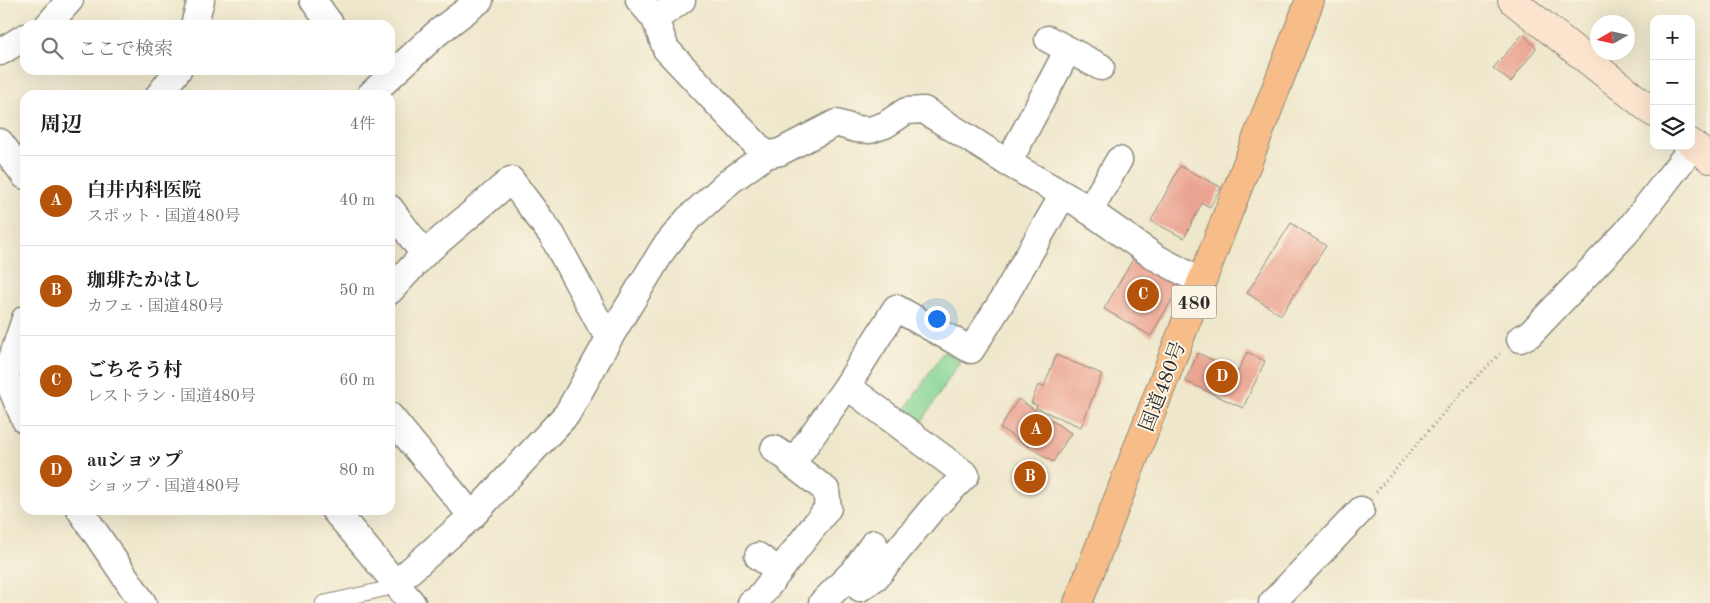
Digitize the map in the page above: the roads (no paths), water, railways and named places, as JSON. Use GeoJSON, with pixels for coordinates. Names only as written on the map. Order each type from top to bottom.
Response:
{"type":"FeatureCollection","features":[{"type":"Feature","properties":{"kind":"highway","name":"国道480号"},"geometry":{"type":"LineString","coordinates":[[1078,603],[1310,0]]}},
{"type":"Feature","properties":{"kind":"street"},"geometry":{"type":"LineString","coordinates":[[52,20],[70,0]]}},
{"type":"Feature","properties":{"kind":"street"},"geometry":{"type":"LineString","coordinates":[[195,20],[201,0]]}},
{"type":"Feature","properties":{"kind":"street"},"geometry":{"type":"LineString","coordinates":[[313,0],[328,20]]}},
{"type":"Feature","properties":{"kind":"street"},"geometry":{"type":"LineString","coordinates":[[395,65],[480,0]]}},
{"type":"Feature","properties":{"kind":"street"},"geometry":{"type":"LineString","coordinates":[[682,0],[647,10],[666,49],[766,155]]}},
{"type":"Feature","properties":{"kind":"street"},"geometry":{"type":"LineString","coordinates":[[1512,0],[1650,110]]}},
{"type":"Feature","properties":{"kind":"street"},"geometry":{"type":"LineString","coordinates":[[0,52],[20,40]]}},
{"type":"Feature","properties":{"kind":"street"},"geometry":{"type":"LineString","coordinates":[[1008,163],[1058,45],[1101,67]]}},
{"type":"Feature","properties":{"kind":"street"},"geometry":{"type":"LineString","coordinates":[[162,90],[174,75]]}},
{"type":"Feature","properties":{"kind":"street"},"geometry":{"type":"LineString","coordinates":[[371,84],[382,75]]}},
{"type":"Feature","properties":{"kind":"street"},"geometry":{"type":"LineString","coordinates":[[394,584],[472,516],[567,414],[611,335],[664,248],[688,218],[730,181],[766,155],[780,152],[836,123],[856,129],[870,130],[885,125],[906,111],[924,110],[1089,211],[1155,257],[1202,282]]}},
{"type":"Feature","properties":{"kind":"street"},"geometry":{"type":"LineString","coordinates":[[0,142],[20,169]]}},
{"type":"Feature","properties":{"kind":"street"},"geometry":{"type":"LineString","coordinates":[[1520,340],[1530,334],[1626,233],[1698,149]]}},
{"type":"Feature","properties":{"kind":"street"},"geometry":{"type":"LineString","coordinates":[[1089,211],[1119,160]]}},
{"type":"Feature","properties":{"kind":"street"},"geometry":{"type":"LineString","coordinates":[[395,286],[424,254],[511,180],[552,235],[602,326],[611,335]]}},
{"type":"Feature","properties":{"kind":"street"},"geometry":{"type":"LineString","coordinates":[[751,603],[757,600],[828,508],[826,490],[792,464],[784,455],[847,386],[896,308],[970,350],[999,306],[1063,195]]}},
{"type":"Feature","properties":{"kind":"street"},"geometry":{"type":"LineString","coordinates":[[395,215],[424,254]]}},
{"type":"Feature","properties":{"kind":"street"},"geometry":{"type":"LineString","coordinates":[[20,333],[3,378],[20,410]]}},
{"type":"Feature","properties":{"kind":"street"},"geometry":{"type":"LineString","coordinates":[[822,603],[860,587],[876,577],[932,509],[966,475],[847,386]]}},
{"type":"Feature","properties":{"kind":"street"},"geometry":{"type":"LineString","coordinates":[[395,422],[472,516]]}},
{"type":"Feature","properties":{"kind":"street"},"geometry":{"type":"LineString","coordinates":[[1272,603],[1361,510]]}},
{"type":"Feature","properties":{"kind":"street"},"geometry":{"type":"LineString","coordinates":[[83,515],[143,603]]}},
{"type":"Feature","properties":{"kind":"street"},"geometry":{"type":"LineString","coordinates":[[339,515],[394,584],[412,603]]}},
{"type":"Feature","properties":{"kind":"street"},"geometry":{"type":"LineString","coordinates":[[860,587],[874,543]]}},
{"type":"Feature","properties":{"kind":"street"},"geometry":{"type":"LineString","coordinates":[[758,556],[779,571]]}},
{"type":"Feature","properties":{"kind":"lane"},"geometry":{"type":"LineString","coordinates":[[323,603],[385,589],[394,584]]}},
{"type":"Feature","properties":{"kind":"place","name":"ごちそう村"},"geometry":{"type":"Point","coordinates":[1143,295]}},
{"type":"Feature","properties":{"kind":"place","name":"auショップ"},"geometry":{"type":"Point","coordinates":[1222,377]}},
{"type":"Feature","properties":{"kind":"place","name":"白井内科医院"},"geometry":{"type":"Point","coordinates":[1036,430]}},
{"type":"Feature","properties":{"kind":"place","name":"珈琲たかはし"},"geometry":{"type":"Point","coordinates":[1030,477]}}]}
